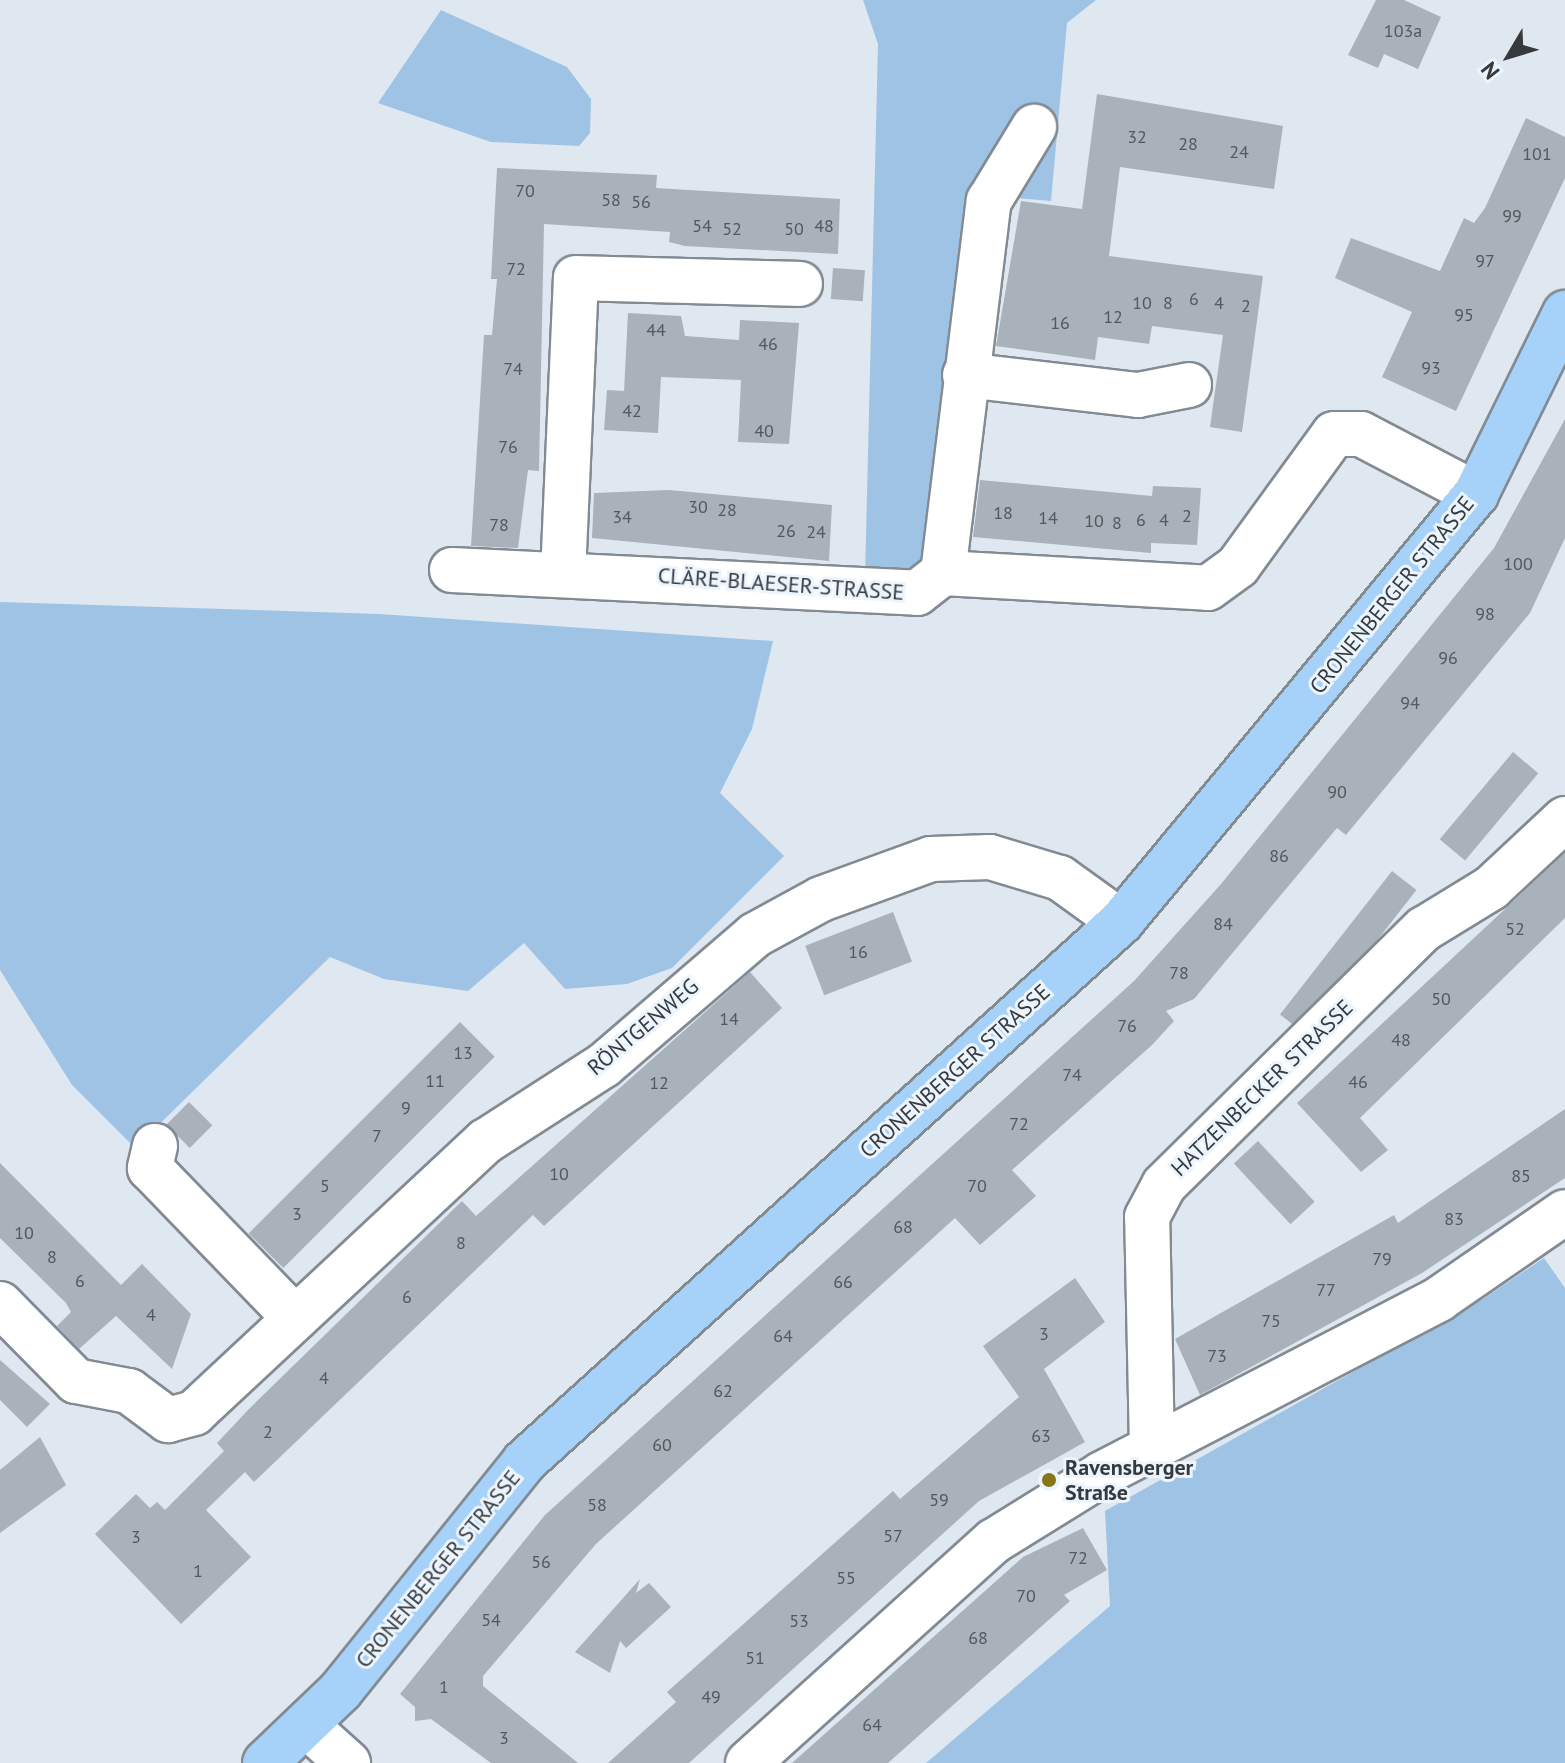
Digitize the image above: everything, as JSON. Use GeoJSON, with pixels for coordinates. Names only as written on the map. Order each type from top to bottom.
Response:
{"type":"FeatureCollection","features":[{"type":"Feature","properties":{"kind":"main road","name":"CRONENBERGER STRASSE"},"geometry":{"type":"LineString","coordinates":[[265,1763],[308,1727],[524,1462],[1121,922],[1476,494],[1565,313]]}},
{"type":"Feature","properties":{"kind":"street"},"geometry":{"type":"LineString","coordinates":[[1034,127],[989,201],[965,375],[943,573],[1208,588],[1238,566],[1334,434],[1361,434],[1476,494]]}},
{"type":"Feature","properties":{"kind":"street"},"geometry":{"type":"LineString","coordinates":[[563,575],[576,278],[800,284]]}},
{"type":"Feature","properties":{"kind":"street"},"geometry":{"type":"LineString","coordinates":[[965,375],[1138,395],[1189,385]]}},
{"type":"Feature","properties":{"kind":"street","name":"CLÄRE-BLAESER-STRASSE"},"geometry":{"type":"LineString","coordinates":[[452,570],[917,593],[943,573]]}},
{"type":"Feature","properties":{"kind":"street","name":"HATZENBECKER STRASSE"},"geometry":{"type":"LineString","coordinates":[[1152,1448],[1147,1232],[1164,1185],[1424,929],[1491,888],[1565,819]]}},
{"type":"Feature","properties":{"kind":"street","name":"RÖNTGENWEG"},"geometry":{"type":"LineString","coordinates":[[0,1304],[76,1381],[129,1391],[168,1420],[194,1413],[486,1141],[604,1065],[755,935],[821,899],[931,859],[990,857],[1060,878],[1121,922]]}},
{"type":"Feature","properties":{"kind":"street"},"geometry":{"type":"LineString","coordinates":[[155,1146],[150,1168],[295,1318]]}},
{"type":"Feature","properties":{"kind":"street"},"geometry":{"type":"LineString","coordinates":[[748,1763],[994,1541],[1152,1448],[1439,1299],[1565,1212]]}},
{"type":"Feature","properties":{"kind":"street"},"geometry":{"type":"LineString","coordinates":[[308,1727],[348,1763]]}},
{"type":"Feature","properties":{"kind":"shaded area"},"geometry":{"type":"Polygon","coordinates":[[[863,0],[1096,0],[1067,23],[1051,201],[1003,197],[953,547],[903,578],[865,576],[878,44],[863,0]]]}},
{"type":"Feature","properties":{"kind":"shaded area"},"geometry":{"type":"Polygon","coordinates":[[[441,10],[567,67],[591,99],[590,133],[579,146],[491,142],[378,103],[441,10]]]}},
{"type":"Feature","properties":{"kind":"shaded area"},"geometry":{"type":"Polygon","coordinates":[[[0,602],[379,614],[773,641],[752,729],[720,793],[784,856],[672,968],[627,984],[565,989],[524,943],[468,991],[384,979],[330,957],[135,1148],[72,1085],[0,970],[0,602]]]}},
{"type":"Feature","properties":{"kind":"shaded area"},"geometry":{"type":"Polygon","coordinates":[[[1544,1258],[1565,1288],[1565,1763],[926,1763],[1110,1606],[1105,1511],[1483,1299],[1544,1258]]]}},
{"type":"Feature","properties":{"kind":"building"},"geometry":{"type":"Polygon","coordinates":[[[1376,0],[1404,0],[1441,17],[1418,69],[1384,54],[1378,68],[1348,55],[1376,0]]]}},
{"type":"Feature","properties":{"kind":"building"},"geometry":{"type":"Polygon","coordinates":[[[1097,94],[1283,126],[1274,189],[1120,167],[1109,256],[1263,276],[1242,432],[1210,427],[1223,335],[1152,326],[1149,344],[1098,337],[1095,360],[996,346],[1021,201],[1082,209],[1097,94]]]}},
{"type":"Feature","properties":{"kind":"building"},"geometry":{"type":"Polygon","coordinates":[[[1526,118],[1565,137],[1565,178],[1456,411],[1382,377],[1412,312],[1335,278],[1351,238],[1440,271],[1464,218],[1474,223],[1485,208],[1526,118]]]}},
{"type":"Feature","properties":{"kind":"building"},"geometry":{"type":"Polygon","coordinates":[[[497,168],[657,175],[656,188],[840,199],[838,254],[685,246],[669,242],[670,232],[544,224],[539,471],[528,470],[518,548],[471,546],[484,335],[492,335],[497,279],[491,279],[497,168]]]}},
{"type":"Feature","properties":{"kind":"building"},"geometry":{"type":"Polygon","coordinates":[[[833,268],[865,270],[863,301],[831,299],[833,268]]]}},
{"type":"Feature","properties":{"kind":"building"},"geometry":{"type":"Polygon","coordinates":[[[628,313],[681,316],[685,336],[739,340],[740,320],[799,323],[789,444],[738,442],[741,380],[661,377],[658,433],[604,430],[607,390],[624,391],[628,313]]]}},
{"type":"Feature","properties":{"kind":"building"},"geometry":{"type":"Polygon","coordinates":[[[1565,419],[1565,538],[1530,613],[1346,835],[1337,828],[1194,999],[1166,1011],[1174,1021],[1152,1045],[1012,1170],[1036,1196],[980,1245],[955,1218],[596,1544],[483,1676],[483,1686],[578,1763],[491,1763],[431,1719],[415,1721],[415,1707],[400,1694],[545,1515],[1134,981],[1221,884],[1494,548],[1565,419]]]}},
{"type":"Feature","properties":{"kind":"building"},"geometry":{"type":"Polygon","coordinates":[[[980,480],[1152,496],[1153,486],[1201,488],[1197,545],[1151,543],[1151,553],[973,537],[980,480]]]}},
{"type":"Feature","properties":{"kind":"building"},"geometry":{"type":"Polygon","coordinates":[[[669,490],[832,505],[829,561],[592,538],[594,493],[669,490]]]}},
{"type":"Feature","properties":{"kind":"building"},"geometry":{"type":"Polygon","coordinates":[[[1513,752],[1538,773],[1465,861],[1440,839],[1513,752]]]}},
{"type":"Feature","properties":{"kind":"building"},"geometry":{"type":"Polygon","coordinates":[[[1565,853],[1565,918],[1360,1118],[1388,1150],[1361,1172],[1297,1103],[1565,853]]]}},
{"type":"Feature","properties":{"kind":"building"},"geometry":{"type":"Polygon","coordinates":[[[1392,871],[1416,890],[1304,1034],[1280,1014],[1392,871]]]}},
{"type":"Feature","properties":{"kind":"building"},"geometry":{"type":"Polygon","coordinates":[[[893,912],[912,961],[824,995],[805,946],[893,912]]]}},
{"type":"Feature","properties":{"kind":"building"},"geometry":{"type":"Polygon","coordinates":[[[750,972],[782,1008],[544,1226],[533,1215],[254,1482],[245,1472],[206,1510],[251,1557],[181,1624],[95,1534],[136,1494],[150,1508],[157,1502],[165,1510],[224,1451],[217,1443],[249,1409],[462,1201],[476,1216],[750,972]]]}},
{"type":"Feature","properties":{"kind":"building"},"geometry":{"type":"Polygon","coordinates":[[[460,1022],[495,1057],[283,1268],[249,1233],[460,1022]]]}},
{"type":"Feature","properties":{"kind":"building"},"geometry":{"type":"Polygon","coordinates":[[[189,1102],[212,1125],[190,1148],[166,1125],[189,1102]]]}},
{"type":"Feature","properties":{"kind":"building"},"geometry":{"type":"Polygon","coordinates":[[[1565,1109],[1565,1178],[1422,1273],[1200,1395],[1175,1339],[1394,1215],[1398,1223],[1565,1109]]]}},
{"type":"Feature","properties":{"kind":"building"},"geometry":{"type":"Polygon","coordinates":[[[1258,1141],[1315,1202],[1290,1224],[1234,1164],[1258,1141]]]}},
{"type":"Feature","properties":{"kind":"building"},"geometry":{"type":"Polygon","coordinates":[[[0,1163],[121,1285],[142,1264],[191,1314],[172,1369],[116,1316],[79,1349],[57,1326],[71,1312],[66,1303],[0,1238],[0,1163]]]}},
{"type":"Feature","properties":{"kind":"building"},"geometry":{"type":"Polygon","coordinates":[[[1075,1278],[1105,1322],[1044,1369],[1085,1442],[979,1501],[689,1763],[608,1763],[676,1702],[667,1692],[893,1491],[900,1499],[1019,1397],[983,1346],[1075,1278]]]}},
{"type":"Feature","properties":{"kind":"building"},"geometry":{"type":"Polygon","coordinates":[[[0,1360],[50,1404],[27,1427],[0,1400],[0,1360]]]}},
{"type":"Feature","properties":{"kind":"building"},"geometry":{"type":"Polygon","coordinates":[[[40,1437],[66,1485],[0,1533],[0,1470],[40,1437]]]}},
{"type":"Feature","properties":{"kind":"building"},"geometry":{"type":"Polygon","coordinates":[[[1083,1528],[1107,1570],[1064,1595],[1070,1601],[888,1763],[792,1763],[1023,1557],[1083,1528]]]}},
{"type":"Feature","properties":{"kind":"building"},"geometry":{"type":"Polygon","coordinates":[[[640,1579],[636,1593],[649,1583],[671,1607],[626,1648],[620,1641],[610,1673],[575,1652],[640,1579]]]}},
{"type":"Feature","properties":{"kind":"place","name":"Ravensberger Straße"},"geometry":{"type":"Point","coordinates":[1049,1480]}}]}
